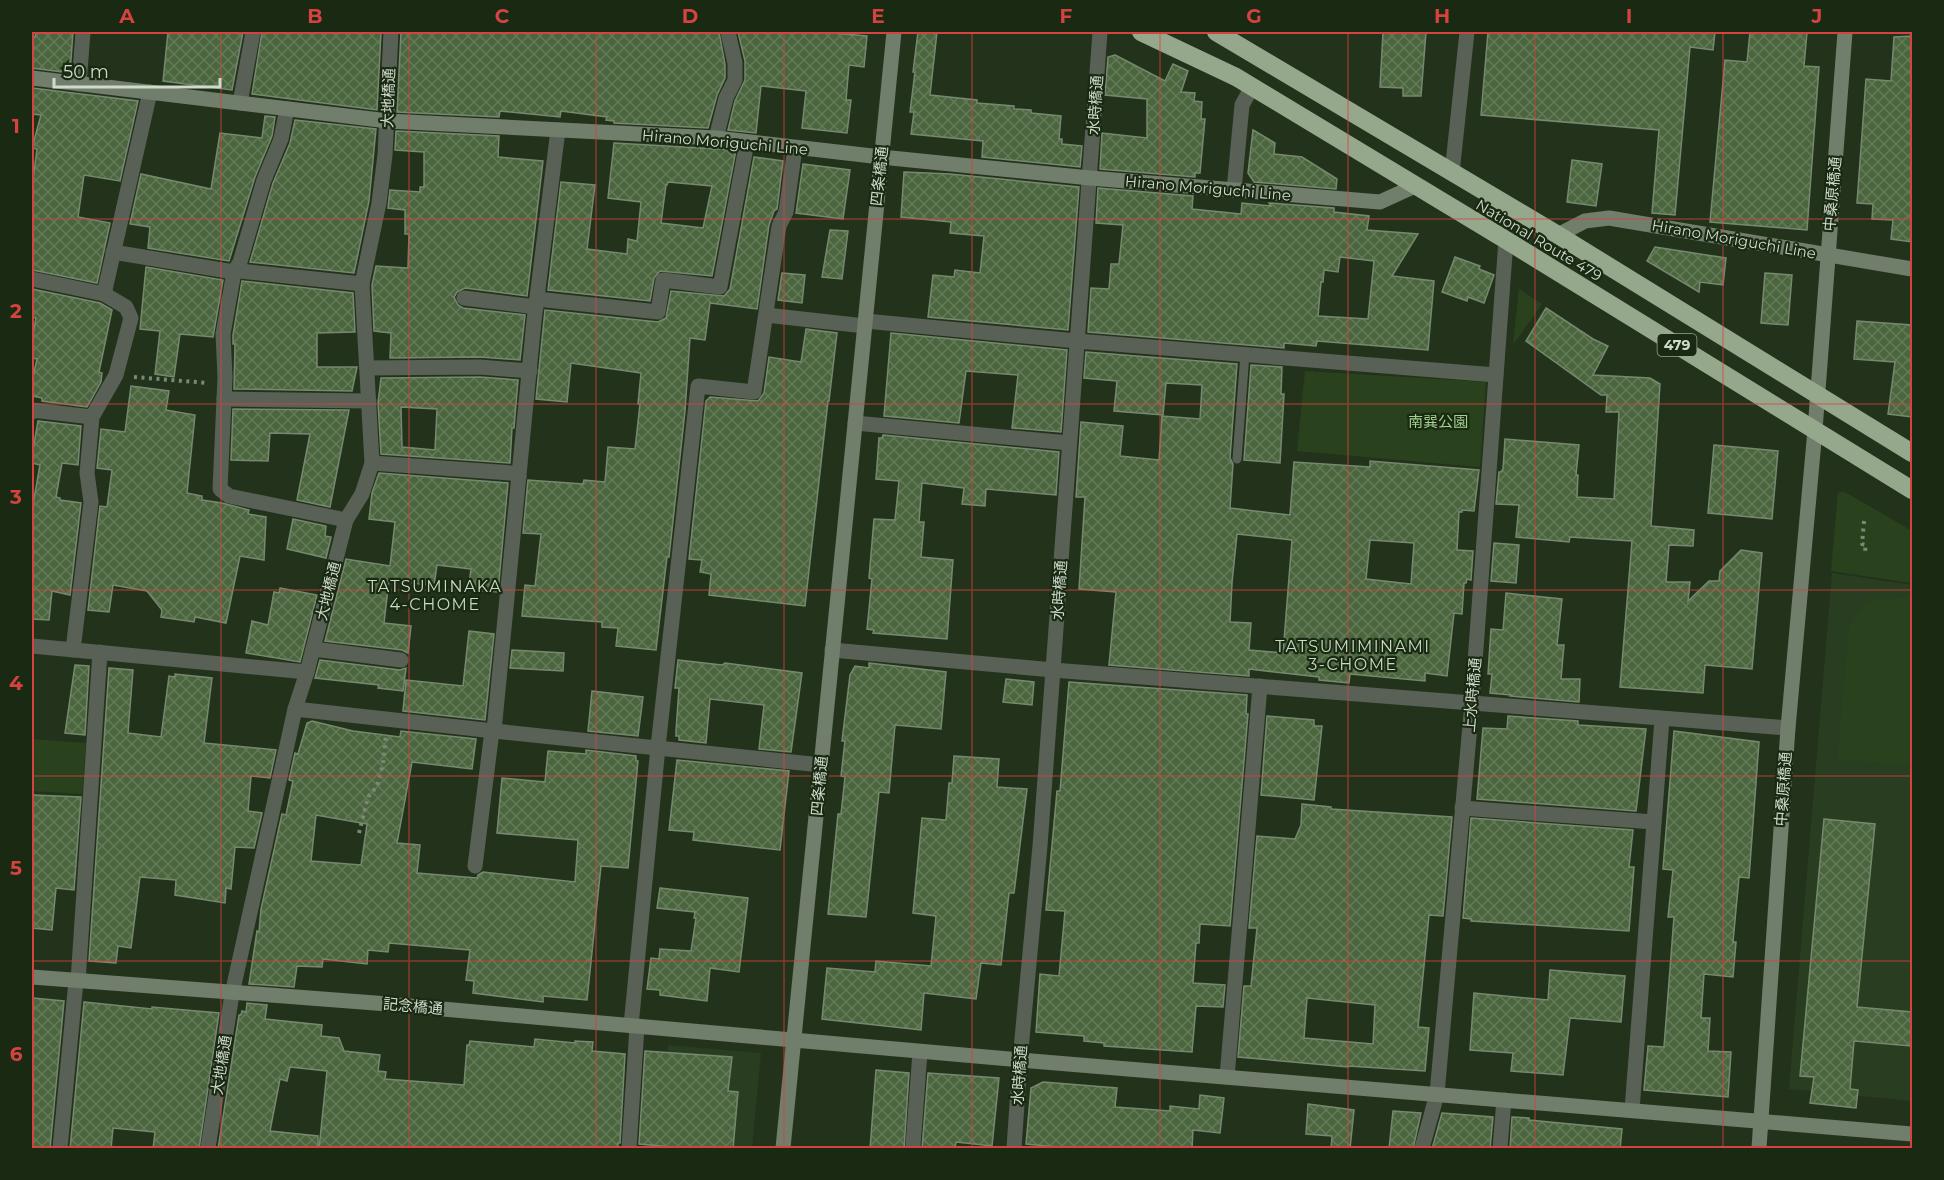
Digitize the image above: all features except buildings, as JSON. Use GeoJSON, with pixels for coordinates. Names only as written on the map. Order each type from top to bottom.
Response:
{"type":"FeatureCollection","features":[{"type":"Feature","properties":{"kind":"highway","name":"National Route 479"},"geometry":{"type":"LineString","coordinates":[[1141,32],[1236,77],[1912,490]]}},
{"type":"Feature","properties":{"kind":"highway","name":"National Route 479"},"geometry":{"type":"LineString","coordinates":[[1216,32],[1236,36],[1452,173],[1558,235],[1912,453]]}},
{"type":"Feature","properties":{"kind":"street"},"geometry":{"type":"LineString","coordinates":[[79,84],[83,32]]}},
{"type":"Feature","properties":{"kind":"street"},"geometry":{"type":"LineString","coordinates":[[240,103],[253,32]]}},
{"type":"Feature","properties":{"kind":"street","name":"大地橋通"},"geometry":{"type":"LineString","coordinates":[[208,1149],[232,994],[295,709],[307,672],[346,520],[362,494],[372,463],[362,284],[379,202],[388,121],[391,32]]}},
{"type":"Feature","properties":{"kind":"street"},"geometry":{"type":"LineString","coordinates":[[716,138],[726,98],[735,80],[735,63],[729,32]]}},
{"type":"Feature","properties":{"kind":"street","name":"四条橋通"},"geometry":{"type":"LineString","coordinates":[[783,1149],[894,32]]}},
{"type":"Feature","properties":{"kind":"street","name":"水時橋通"},"geometry":{"type":"LineString","coordinates":[[1014,1149],[1040,846],[1100,32]]}},
{"type":"Feature","properties":{"kind":"street"},"geometry":{"type":"LineString","coordinates":[[1452,173],[1467,32]]}},
{"type":"Feature","properties":{"kind":"street","name":"中桑原橋通"},"geometry":{"type":"LineString","coordinates":[[1759,1149],[1759,1120],[1788,729],[1815,430],[1845,32]]}},
{"type":"Feature","properties":{"kind":"street","name":"Hirano Moriguchi Line"},"geometry":{"type":"LineString","coordinates":[[32,78],[388,121],[716,138],[881,158],[1380,202],[1415,186]]}},
{"type":"Feature","properties":{"kind":"street"},"geometry":{"type":"LineString","coordinates":[[1234,190],[1242,105],[1252,87]]}},
{"type":"Feature","properties":{"kind":"street"},"geometry":{"type":"LineString","coordinates":[[104,294],[150,92]]}},
{"type":"Feature","properties":{"kind":"street"},"geometry":{"type":"LineString","coordinates":[[287,109],[281,139],[264,180],[240,262],[234,272],[223,334],[224,391],[220,489],[228,496],[346,520]]}},
{"type":"Feature","properties":{"kind":"street"},"geometry":{"type":"LineString","coordinates":[[476,866],[493,731],[536,303],[558,130]]}},
{"type":"Feature","properties":{"kind":"street"},"geometry":{"type":"LineString","coordinates":[[464,298],[658,312],[663,280],[720,287],[747,142]]}},
{"type":"Feature","properties":{"kind":"street"},"geometry":{"type":"LineString","coordinates":[[629,1149],[634,1026],[658,747],[699,386],[754,392],[779,225],[786,212],[795,148]]}},
{"type":"Feature","properties":{"kind":"street","name":"Hirano Moriguchi Line"},"geometry":{"type":"LineString","coordinates":[[1558,235],[1585,221],[1609,218],[1912,269]]}},
{"type":"Feature","properties":{"kind":"street","name":"上水時橋通"},"geometry":{"type":"LineString","coordinates":[[1422,1149],[1437,1094],[1472,703],[1506,240]]}},
{"type":"Feature","properties":{"kind":"street"},"geometry":{"type":"LineString","coordinates":[[113,252],[234,272],[362,284]]}},
{"type":"Feature","properties":{"kind":"street"},"geometry":{"type":"LineString","coordinates":[[32,279],[104,294],[126,307],[131,318],[116,375],[92,417],[87,473],[91,502],[73,650]]}},
{"type":"Feature","properties":{"kind":"street"},"geometry":{"type":"LineString","coordinates":[[766,315],[1497,375]]}},
{"type":"Feature","properties":{"kind":"street"},"geometry":{"type":"LineString","coordinates":[[367,368],[530,370]]}},
{"type":"Feature","properties":{"kind":"street"},"geometry":{"type":"LineString","coordinates":[[224,391],[369,401]]}},
{"type":"Feature","properties":{"kind":"street"},"geometry":{"type":"LineString","coordinates":[[32,412],[32,410],[92,417]]}},
{"type":"Feature","properties":{"kind":"street"},"geometry":{"type":"LineString","coordinates":[[855,423],[1069,443]]}},
{"type":"Feature","properties":{"kind":"street"},"geometry":{"type":"LineString","coordinates":[[372,463],[512,472],[519,477]]}},
{"type":"Feature","properties":{"kind":"street"},"geometry":{"type":"LineString","coordinates":[[32,646],[307,672]]}},
{"type":"Feature","properties":{"kind":"street"},"geometry":{"type":"LineString","coordinates":[[313,649],[401,660]]}},
{"type":"Feature","properties":{"kind":"street"},"geometry":{"type":"LineString","coordinates":[[832,650],[1788,729]]}},
{"type":"Feature","properties":{"kind":"street"},"geometry":{"type":"LineString","coordinates":[[60,1149],[77,981],[100,652]]}},
{"type":"Feature","properties":{"kind":"street"},"geometry":{"type":"LineString","coordinates":[[1227,1077],[1260,686]]}},
{"type":"Feature","properties":{"kind":"street"},"geometry":{"type":"LineString","coordinates":[[295,709],[820,765]]}},
{"type":"Feature","properties":{"kind":"street"},"geometry":{"type":"LineString","coordinates":[[1632,1110],[1662,719]]}},
{"type":"Feature","properties":{"kind":"street"},"geometry":{"type":"LineString","coordinates":[[1462,808],[1654,822]]}},
{"type":"Feature","properties":{"kind":"street","name":"記念橋通"},"geometry":{"type":"LineString","coordinates":[[32,977],[232,994],[375,1003],[920,1052],[1912,1134]]}},
{"type":"Feature","properties":{"kind":"street"},"geometry":{"type":"LineString","coordinates":[[913,1146],[920,1052]]}},
{"type":"Feature","properties":{"kind":"street"},"geometry":{"type":"LineString","coordinates":[[1500,1149],[1504,1100]]}},
{"type":"Feature","properties":{"kind":"lane"},"geometry":{"type":"LineString","coordinates":[[1237,459],[1245,354]]}},
{"type":"Feature","properties":{"kind":"path"},"geometry":{"type":"LineString","coordinates":[[116,375],[176,382],[224,391]]}},
{"type":"Feature","properties":{"kind":"path"},"geometry":{"type":"LineString","coordinates":[[1864,521],[1862,544],[1866,545],[1865,551]]}},
{"type":"Feature","properties":{"kind":"path"},"geometry":{"type":"LineString","coordinates":[[359,833],[368,796],[377,786],[383,765],[387,719]]}},
{"type":"Feature","properties":{"kind":"shaded area"},"geometry":{"type":"Polygon","coordinates":[[[1832,573],[1912,585],[1912,1101],[1789,1089],[1832,573]]]}},
{"type":"Feature","properties":{"kind":"shaded area"},"geometry":{"type":"Polygon","coordinates":[[[668,1045],[761,1053],[752,1148],[658,1148],[668,1045]]]}},
{"type":"Feature","properties":{"kind":"green space"},"geometry":{"type":"Polygon","coordinates":[[[1519,289],[1542,304],[1513,345],[1519,289]]]}},
{"type":"Feature","properties":{"kind":"green space","name":"南巽公園"},"geometry":{"type":"Polygon","coordinates":[[[1305,371],[1486,382],[1480,467],[1297,451],[1305,371]]]}},
{"type":"Feature","properties":{"kind":"green space"},"geometry":{"type":"Polygon","coordinates":[[[1838,492],[1845,492],[1912,531],[1912,583],[1831,571],[1838,492]]]}},
{"type":"Feature","properties":{"kind":"green space"},"geometry":{"type":"Polygon","coordinates":[[[1912,597],[1912,765],[1837,759],[1849,628],[1867,601],[1912,597]]]}},
{"type":"Feature","properties":{"kind":"green space"},"geometry":{"type":"Polygon","coordinates":[[[32,739],[86,743],[82,794],[32,791],[32,739]]]}},
{"type":"Feature","properties":{"kind":"district","name":"TATSUMINAKA 4-CHOME"},"geometry":{"type":"Point","coordinates":[435,595]}},
{"type":"Feature","properties":{"kind":"district","name":"TATSUMIMINAMI 3-CHOME"},"geometry":{"type":"Point","coordinates":[1353,655]}}]}
